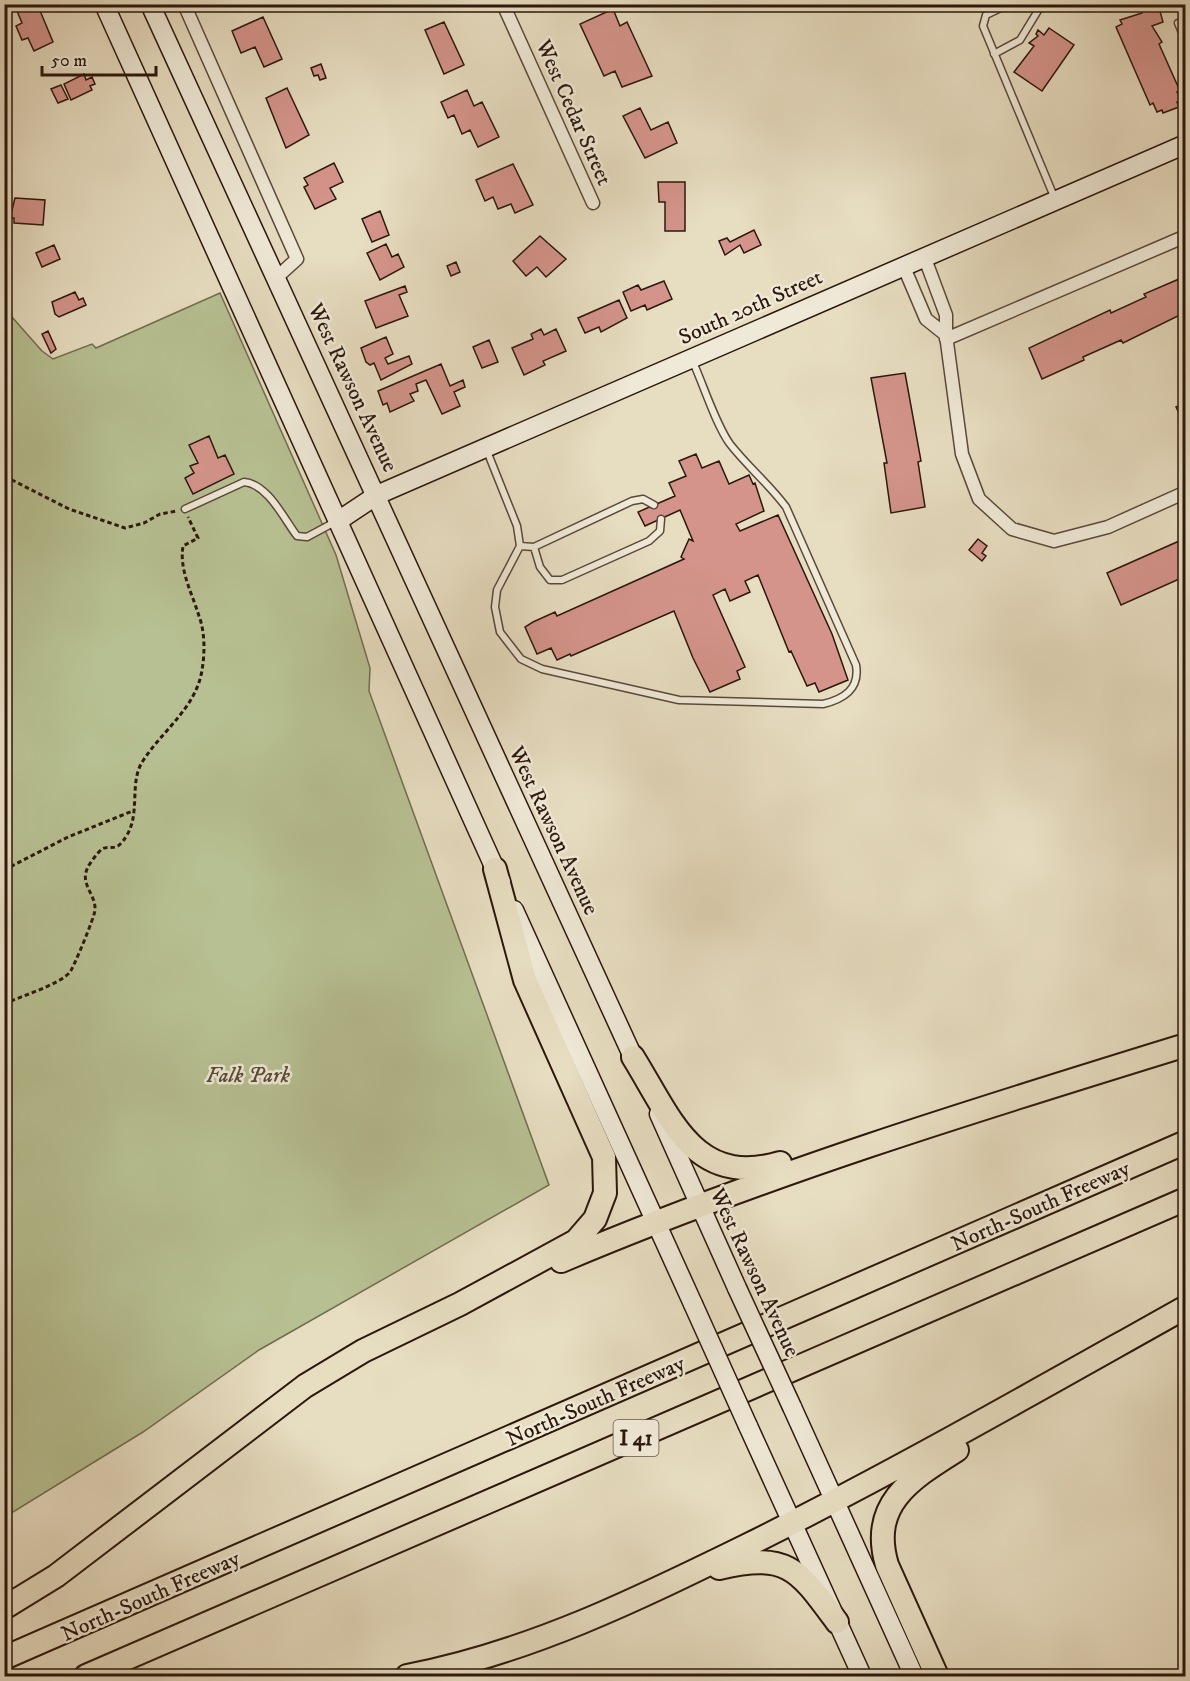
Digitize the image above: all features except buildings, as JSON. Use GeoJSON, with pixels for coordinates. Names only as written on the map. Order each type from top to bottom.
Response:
{"type":"FeatureCollection","features":[{"type":"Feature","properties":{"kind":"highway"},"geometry":{"type":"LineString","coordinates":[[4,1608],[56,1576],[260,1418],[305,1386],[363,1351],[460,1304],[576,1241],[595,1220],[607,1182],[604,1157],[525,980],[495,869]]}},
{"type":"Feature","properties":{"kind":"highway"},"geometry":{"type":"LineString","coordinates":[[460,1304],[699,1204],[870,1145],[1185,1045]]}},
{"type":"Feature","properties":{"kind":"highway"},"geometry":{"type":"LineString","coordinates":[[633,1057],[675,1124],[703,1156],[716,1164],[730,1168],[751,1169],[821,1151],[870,1145]]}},
{"type":"Feature","properties":{"kind":"highway","name":"North-South Freeway"},"geometry":{"type":"LineString","coordinates":[[4,1658],[1185,1142]]}},
{"type":"Feature","properties":{"kind":"highway","name":"I 41"},"geometry":{"type":"LineString","coordinates":[[86,1677],[1185,1199]]}},
{"type":"Feature","properties":{"kind":"highway"},"geometry":{"type":"LineString","coordinates":[[407,1677],[481,1659],[572,1629],[688,1575],[834,1502],[1185,1307]]}},
{"type":"Feature","properties":{"kind":"highway"},"geometry":{"type":"LineString","coordinates":[[937,1677],[887,1565],[882,1547],[882,1534],[891,1504],[912,1480],[1015,1414],[1060,1378]]}},
{"type":"Feature","properties":{"kind":"highway"},"geometry":{"type":"LineString","coordinates":[[688,1575],[753,1561],[781,1564],[794,1570],[809,1584],[837,1622]]}},
{"type":"Feature","properties":{"kind":"main road"},"geometry":{"type":"LineString","coordinates":[[104,4],[862,1677]]}},
{"type":"Feature","properties":{"kind":"main road","name":"West Rawson Avenue"},"geometry":{"type":"LineString","coordinates":[[150,4],[377,495],[914,1677]]}},
{"type":"Feature","properties":{"kind":"main road","name":"South 20th Street"},"geometry":{"type":"LineString","coordinates":[[338,521],[377,495],[1185,144]]}},
{"type":"Feature","properties":{"kind":"street"},"geometry":{"type":"LineString","coordinates":[[184,4],[297,260],[276,278]]}},
{"type":"Feature","properties":{"kind":"street","name":"West Cedar Street"},"geometry":{"type":"LineString","coordinates":[[503,4],[593,203]]}},
{"type":"Feature","properties":{"kind":"street"},"geometry":{"type":"LineString","coordinates":[[946,337],[1185,236]]}},
{"type":"Feature","properties":{"kind":"street"},"geometry":{"type":"LineString","coordinates":[[924,256],[946,315],[946,337],[962,454],[979,499],[1012,529],[1054,541],[1108,527],[1185,492]]}},
{"type":"Feature","properties":{"kind":"street"},"geometry":{"type":"LineString","coordinates":[[903,265],[926,319],[946,337]]}},
{"type":"Feature","properties":{"kind":"lane"},"geometry":{"type":"LineString","coordinates":[[1009,4],[986,15],[983,26],[1055,200]]}},
{"type":"Feature","properties":{"kind":"lane"},"geometry":{"type":"LineString","coordinates":[[994,54],[1020,40],[1042,4]]}},
{"type":"Feature","properties":{"kind":"lane"},"geometry":{"type":"LineString","coordinates":[[1178,23],[1185,42]]}},
{"type":"Feature","properties":{"kind":"lane"},"geometry":{"type":"LineString","coordinates":[[486,448],[517,526],[520,546],[497,590],[495,607],[500,632],[520,659],[542,669],[679,699],[823,704],[839,700],[852,690],[858,677],[856,665],[786,507],[772,488],[755,474],[728,441],[692,358]]}},
{"type":"Feature","properties":{"kind":"lane"},"geometry":{"type":"LineString","coordinates":[[185,509],[244,482],[252,483],[272,502],[297,536],[307,537],[338,521]]}},
{"type":"Feature","properties":{"kind":"lane"},"geometry":{"type":"LineString","coordinates":[[520,546],[534,547],[632,501],[643,499],[654,505]]}},
{"type":"Feature","properties":{"kind":"lane"},"geometry":{"type":"LineString","coordinates":[[534,547],[540,567],[550,580],[562,580],[649,541],[660,531],[661,519]]}},
{"type":"Feature","properties":{"kind":"path"},"geometry":{"type":"LineString","coordinates":[[4,478],[69,509],[125,528],[144,523],[160,514],[185,509],[198,538],[183,546],[181,561],[201,619],[204,652],[202,672],[188,705],[155,743],[140,766],[133,824],[120,845],[102,849],[87,868],[84,878],[95,911],[88,934],[76,952],[75,965],[68,974],[4,1004]]}},
{"type":"Feature","properties":{"kind":"path"},"geometry":{"type":"LineString","coordinates":[[4,870],[68,837],[135,810]]}},
{"type":"Feature","properties":{"kind":"green space","name":"Falk Park"},"geometry":{"type":"Polygon","coordinates":[[[220,293],[336,555],[370,668],[369,691],[549,1185],[259,1350],[143,1432],[5,1517],[4,308],[42,351],[53,359],[92,344],[96,348],[220,293]]]}}]}
